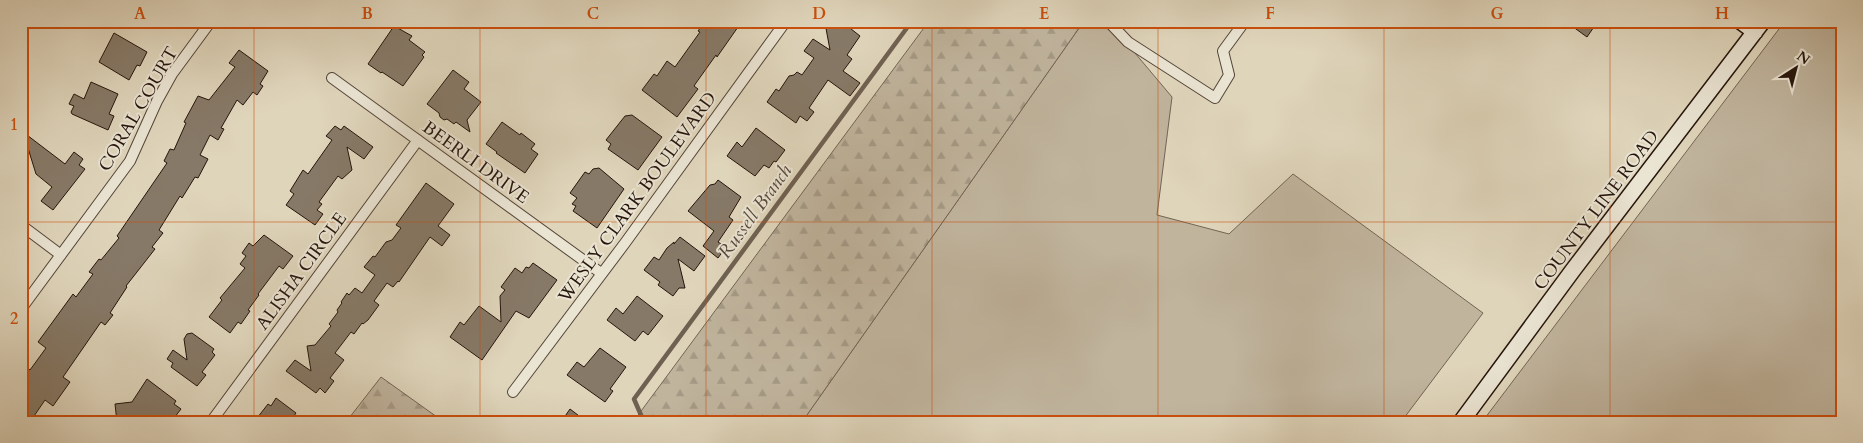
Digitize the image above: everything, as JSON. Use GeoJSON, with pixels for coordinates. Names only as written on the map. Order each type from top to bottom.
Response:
{"type":"FeatureCollection","features":[{"type":"Feature","properties":{"kind":"main road"},"geometry":{"type":"LineString","coordinates":[[1740,21],[1759,27]]}},
{"type":"Feature","properties":{"kind":"main road","name":"COUNTY LINE ROAD"},"geometry":{"type":"LineString","coordinates":[[1461,422],[1573,270],[1759,27]]}},
{"type":"Feature","properties":{"kind":"street","name":"CORAL COURT"},"geometry":{"type":"LineString","coordinates":[[21,308],[130,161],[157,101],[172,74],[211,21]]}},
{"type":"Feature","properties":{"kind":"street","name":"WESLY CLARK BOULEVARD"},"geometry":{"type":"LineString","coordinates":[[512,392],[625,243],[786,21]]}},
{"type":"Feature","properties":{"kind":"street"},"geometry":{"type":"LineString","coordinates":[[1108,21],[1128,42],[1215,98],[1230,75],[1223,51],[1245,21]]}},
{"type":"Feature","properties":{"kind":"street","name":"BEERLI DRIVE"},"geometry":{"type":"LineString","coordinates":[[332,78],[601,274]]}},
{"type":"Feature","properties":{"kind":"street","name":"ALISHA CIRCLE"},"geometry":{"type":"LineString","coordinates":[[211,422],[418,140]]}},
{"type":"Feature","properties":{"kind":"street"},"geometry":{"type":"LineString","coordinates":[[21,225],[61,255]]}},
{"type":"Feature","properties":{"kind":"green space"},"geometry":{"type":"Polygon","coordinates":[[[929,21],[1084,21],[802,422],[633,422],[929,21]]]}},
{"type":"Feature","properties":{"kind":"green space"},"geometry":{"type":"Polygon","coordinates":[[[1084,21],[1108,21],[1172,97],[1157,215],[1229,234],[1293,174],[1483,313],[1401,422],[802,422],[1084,21]]]}},
{"type":"Feature","properties":{"kind":"green space"},"geometry":{"type":"Polygon","coordinates":[[[1785,21],[1842,21],[1842,422],[1482,422],[1785,21]]]}},
{"type":"Feature","properties":{"kind":"green space"},"geometry":{"type":"Polygon","coordinates":[[[381,377],[444,422],[346,422],[381,377]]]}},
{"type":"Feature","properties":{"kind":"building"},"geometry":{"type":"Polygon","coordinates":[[[705,21],[730,21],[738,27],[696,83],[694,86],[698,89],[677,117],[642,90],[654,74],[657,76],[667,61],[675,67],[700,32],[698,31],[705,21]]]}},
{"type":"Feature","properties":{"kind":"building"},"geometry":{"type":"Polygon","coordinates":[[[834,21],[841,21],[860,36],[847,55],[852,59],[843,71],[860,83],[850,96],[828,80],[809,108],[814,112],[807,121],[800,116],[796,123],[767,102],[776,89],[779,91],[789,76],[797,72],[802,75],[814,58],[804,51],[813,39],[830,50],[825,23],[833,23],[834,21]]]}},
{"type":"Feature","properties":{"kind":"building"},"geometry":{"type":"Polygon","coordinates":[[[1565,21],[1598,21],[1587,37],[1565,21]]]}},
{"type":"Feature","properties":{"kind":"building"},"geometry":{"type":"Polygon","coordinates":[[[394,26],[412,36],[409,40],[425,52],[422,55],[424,57],[403,86],[368,64],[394,26]]]}},
{"type":"Feature","properties":{"kind":"building"},"geometry":{"type":"Polygon","coordinates":[[[114,33],[147,52],[140,66],[137,65],[129,80],[99,62],[114,33]]]}},
{"type":"Feature","properties":{"kind":"building"},"geometry":{"type":"Polygon","coordinates":[[[239,50],[268,71],[260,84],[263,86],[257,95],[253,92],[243,105],[237,100],[221,128],[224,129],[218,140],[210,135],[200,155],[208,159],[198,178],[195,177],[182,198],[180,196],[159,230],[163,233],[152,247],[155,249],[126,286],[110,313],[113,315],[105,325],[101,322],[63,377],[70,382],[53,406],[45,400],[30,422],[21,422],[21,363],[30,370],[46,348],[38,342],[73,294],[76,297],[93,274],[89,272],[99,259],[101,260],[119,238],[117,236],[167,163],[164,161],[170,149],[174,150],[186,123],[184,122],[198,96],[209,100],[235,67],[229,63],[239,50]]]}},
{"type":"Feature","properties":{"kind":"building"},"geometry":{"type":"Polygon","coordinates":[[[453,70],[469,82],[464,89],[481,102],[467,120],[470,132],[456,122],[454,124],[447,119],[444,120],[440,117],[439,113],[427,104],[453,70]]]}},
{"type":"Feature","properties":{"kind":"building"},"geometry":{"type":"Polygon","coordinates":[[[91,82],[118,94],[109,114],[114,116],[108,130],[71,112],[74,106],[69,104],[74,94],[84,99],[91,82]]]}},
{"type":"Feature","properties":{"kind":"building"},"geometry":{"type":"Polygon","coordinates":[[[632,115],[662,137],[638,170],[608,149],[611,144],[606,140],[625,116],[632,115]]]}},
{"type":"Feature","properties":{"kind":"building"},"geometry":{"type":"Polygon","coordinates":[[[502,122],[535,144],[531,149],[538,154],[525,173],[486,144],[502,122]]]}},
{"type":"Feature","properties":{"kind":"building"},"geometry":{"type":"Polygon","coordinates":[[[335,126],[341,130],[344,126],[373,147],[364,159],[347,147],[352,170],[342,179],[338,176],[319,202],[322,204],[317,210],[323,214],[315,225],[286,205],[294,194],[290,191],[303,170],[308,174],[332,140],[326,136],[335,126]]]}},
{"type":"Feature","properties":{"kind":"building"},"geometry":{"type":"Polygon","coordinates":[[[756,128],[785,150],[776,162],[774,161],[769,168],[764,165],[755,176],[727,156],[737,142],[742,147],[756,128]]]}},
{"type":"Feature","properties":{"kind":"building"},"geometry":{"type":"Polygon","coordinates":[[[23,132],[65,164],[74,152],[83,159],[79,165],[85,169],[53,210],[41,201],[52,187],[36,174],[23,132]]]}},
{"type":"Feature","properties":{"kind":"building"},"geometry":{"type":"Polygon","coordinates":[[[599,168],[624,189],[597,228],[573,211],[576,206],[572,204],[577,198],[570,193],[585,172],[589,174],[593,169],[599,168]]]}},
{"type":"Feature","properties":{"kind":"building"},"geometry":{"type":"Polygon","coordinates":[[[718,180],[741,197],[729,217],[733,220],[718,242],[726,247],[718,258],[703,246],[714,231],[688,211],[710,185],[715,184],[718,180]]]}},
{"type":"Feature","properties":{"kind":"building"},"geometry":{"type":"Polygon","coordinates":[[[426,183],[454,204],[438,226],[450,235],[442,246],[430,237],[399,282],[393,287],[387,283],[374,301],[379,305],[368,320],[362,323],[354,334],[351,332],[335,353],[344,360],[330,378],[334,381],[325,393],[320,388],[316,393],[286,371],[295,360],[311,371],[307,346],[315,345],[331,326],[329,324],[338,312],[337,310],[347,293],[349,295],[355,288],[362,293],[375,275],[364,267],[373,256],[375,257],[386,242],[392,240],[401,228],[396,225],[426,183]]]}},
{"type":"Feature","properties":{"kind":"building"},"geometry":{"type":"Polygon","coordinates":[[[264,235],[293,256],[283,269],[279,266],[258,294],[241,324],[238,322],[230,333],[209,317],[222,300],[220,298],[245,268],[240,264],[246,256],[242,253],[249,243],[253,246],[264,235]]]}},
{"type":"Feature","properties":{"kind":"building"},"geometry":{"type":"Polygon","coordinates":[[[680,237],[705,256],[694,271],[678,259],[685,288],[679,288],[673,296],[658,285],[660,282],[644,270],[654,257],[659,260],[667,248],[680,237]]]}},
{"type":"Feature","properties":{"kind":"building"},"geometry":{"type":"Polygon","coordinates":[[[533,263],[557,280],[529,318],[516,311],[482,360],[450,337],[460,322],[464,325],[479,306],[501,322],[500,296],[505,290],[501,287],[515,268],[522,273],[526,267],[529,268],[533,263]]]}},
{"type":"Feature","properties":{"kind":"building"},"geometry":{"type":"Polygon","coordinates":[[[637,296],[663,316],[648,335],[643,331],[635,341],[607,320],[616,308],[623,314],[637,296]]]}},
{"type":"Feature","properties":{"kind":"building"},"geometry":{"type":"Polygon","coordinates":[[[192,333],[214,349],[212,352],[215,355],[202,372],[206,375],[197,386],[171,367],[173,363],[167,359],[173,350],[187,360],[184,339],[187,334],[192,333]]]}},
{"type":"Feature","properties":{"kind":"building"},"geometry":{"type":"Polygon","coordinates":[[[600,348],[626,367],[610,389],[613,391],[605,402],[567,375],[577,362],[584,367],[600,348]]]}},
{"type":"Feature","properties":{"kind":"building"},"geometry":{"type":"Polygon","coordinates":[[[147,379],[176,401],[174,404],[181,409],[171,422],[117,422],[115,404],[132,402],[147,379]]]}},
{"type":"Feature","properties":{"kind":"building"},"geometry":{"type":"Polygon","coordinates":[[[276,398],[296,413],[290,422],[254,422],[268,404],[271,406],[276,398]]]}},
{"type":"Feature","properties":{"kind":"building"},"geometry":{"type":"Polygon","coordinates":[[[570,409],[587,422],[561,422],[570,409]]]}},
{"type":"Feature","properties":{"kind":"waterway","name":"Russell Branch"},"geometry":{"type":"LineString","coordinates":[[644,422],[634,399],[912,21]]}}]}
